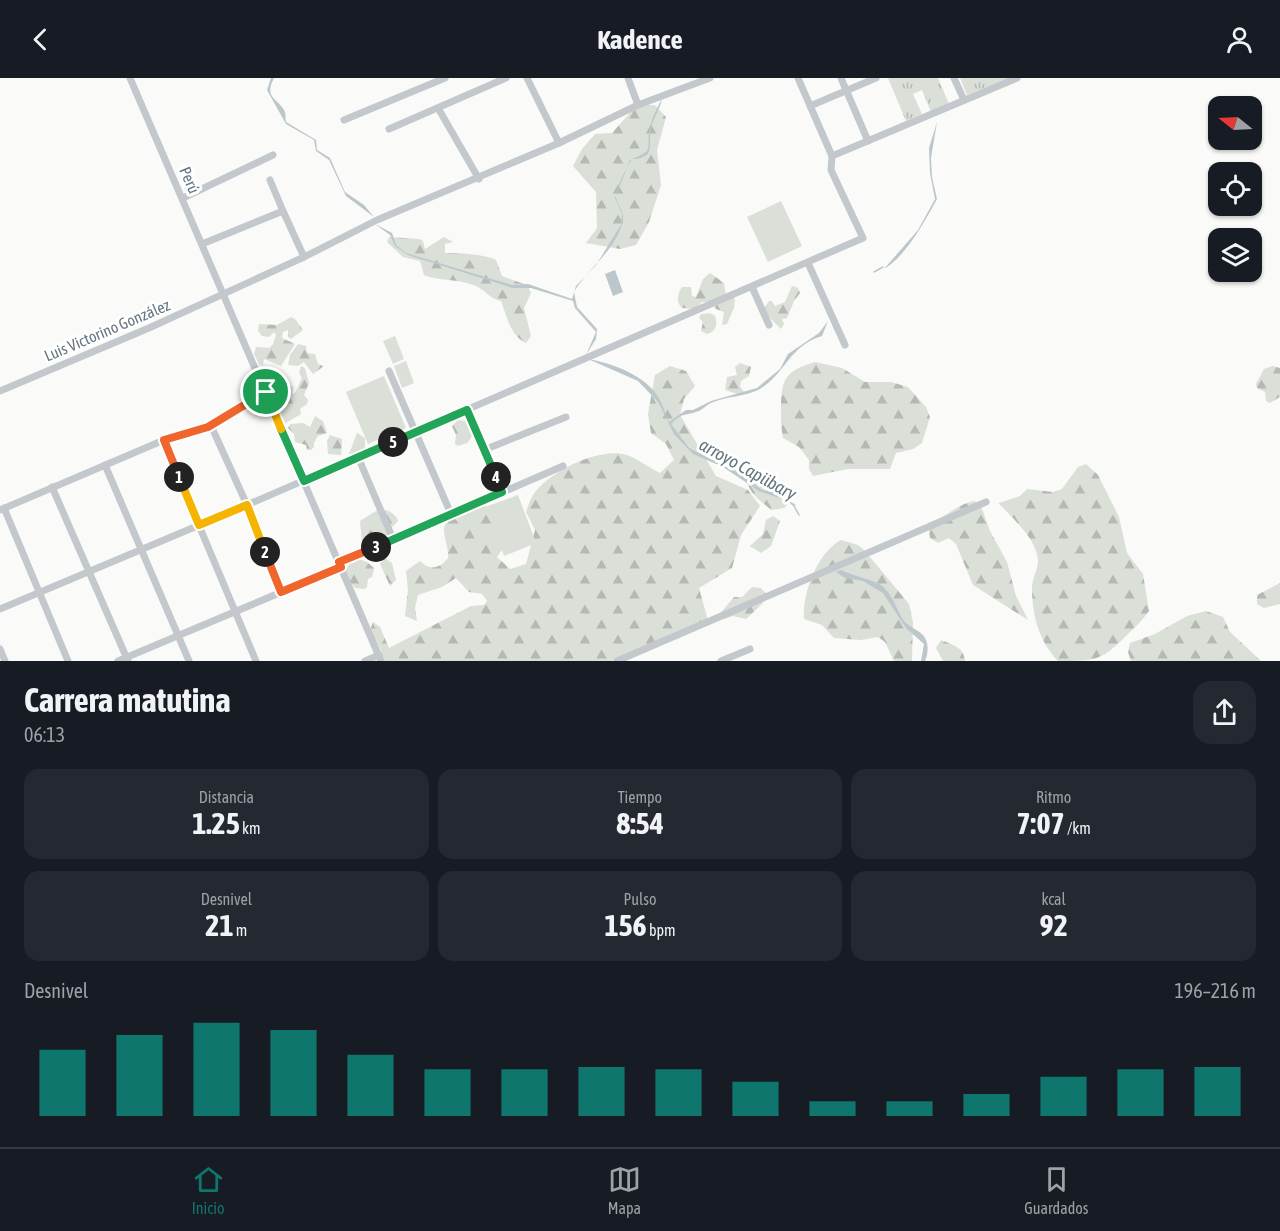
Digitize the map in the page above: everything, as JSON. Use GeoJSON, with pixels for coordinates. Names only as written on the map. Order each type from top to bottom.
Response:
{"type":"FeatureCollection","features":[{"type":"Feature","properties":{"kind":"street","name":"Perú"},"geometry":{"type":"LineString","coordinates":[[130,78],[380,658]]}},
{"type":"Feature","properties":{"kind":"street"},"geometry":{"type":"LineString","coordinates":[[345,120],[445,78]]}},
{"type":"Feature","properties":{"kind":"street"},"geometry":{"type":"LineString","coordinates":[[389,129],[506,78]]}},
{"type":"Feature","properties":{"kind":"street"},"geometry":{"type":"LineString","coordinates":[[527,78],[559,143]]}},
{"type":"Feature","properties":{"kind":"street"},"geometry":{"type":"LineString","coordinates":[[628,78],[638,105]]}},
{"type":"Feature","properties":{"kind":"street","name":"Luis Victorino González"},"geometry":{"type":"LineString","coordinates":[[0,391],[224,294],[304,258],[369,224],[478,179],[638,105],[710,78]]}},
{"type":"Feature","properties":{"kind":"street"},"geometry":{"type":"LineString","coordinates":[[0,609],[304,481],[863,238],[831,170],[832,156],[798,78]]}},
{"type":"Feature","properties":{"kind":"street"},"geometry":{"type":"LineString","coordinates":[[841,78],[868,141]]}},
{"type":"Feature","properties":{"kind":"street"},"geometry":{"type":"LineString","coordinates":[[810,106],[876,78]]}},
{"type":"Feature","properties":{"kind":"street"},"geometry":{"type":"LineString","coordinates":[[954,78],[964,100]]}},
{"type":"Feature","properties":{"kind":"street"},"geometry":{"type":"LineString","coordinates":[[832,156],[1017,78]]}},
{"type":"Feature","properties":{"kind":"street"},"geometry":{"type":"LineString","coordinates":[[438,108],[478,179]]}},
{"type":"Feature","properties":{"kind":"street"},"geometry":{"type":"LineString","coordinates":[[183,198],[273,155]]}},
{"type":"Feature","properties":{"kind":"street"},"geometry":{"type":"LineString","coordinates":[[270,180],[304,258]]}},
{"type":"Feature","properties":{"kind":"street"},"geometry":{"type":"LineString","coordinates":[[202,244],[283,210]]}},
{"type":"Feature","properties":{"kind":"street"},"geometry":{"type":"LineString","coordinates":[[808,263],[845,345]]}},
{"type":"Feature","properties":{"kind":"street"},"geometry":{"type":"LineString","coordinates":[[752,287],[769,325]]}},
{"type":"Feature","properties":{"kind":"street"},"geometry":{"type":"LineString","coordinates":[[389,371],[451,514]]}},
{"type":"Feature","properties":{"kind":"street"},"geometry":{"type":"LineString","coordinates":[[68,661],[2,509],[164,440],[208,427],[266,392]]}},
{"type":"Feature","properties":{"kind":"street"},"geometry":{"type":"LineString","coordinates":[[467,410],[502,492]]}},
{"type":"Feature","properties":{"kind":"street"},"geometry":{"type":"LineString","coordinates":[[484,450],[566,417]]}},
{"type":"Feature","properties":{"kind":"street"},"geometry":{"type":"LineString","coordinates":[[208,427],[213,430],[247,505],[281,592]]}},
{"type":"Feature","properties":{"kind":"street"},"geometry":{"type":"LineString","coordinates":[[164,440],[256,661]]}},
{"type":"Feature","properties":{"kind":"street"},"geometry":{"type":"LineString","coordinates":[[358,457],[393,539]]}},
{"type":"Feature","properties":{"kind":"street"},"geometry":{"type":"LineString","coordinates":[[105,465],[189,661]]}},
{"type":"Feature","properties":{"kind":"street"},"geometry":{"type":"LineString","coordinates":[[118,661],[281,592],[393,539],[563,466]]}},
{"type":"Feature","properties":{"kind":"street"},"geometry":{"type":"LineString","coordinates":[[52,488],[127,659]]}},
{"type":"Feature","properties":{"kind":"street"},"geometry":{"type":"LineString","coordinates":[[617,661],[986,502]]}},
{"type":"Feature","properties":{"kind":"street"},"geometry":{"type":"LineString","coordinates":[[0,649],[5,661]]}},
{"type":"Feature","properties":{"kind":"street"},"geometry":{"type":"LineString","coordinates":[[721,661],[750,649]]}},
{"type":"Feature","properties":{"kind":"street"},"geometry":{"type":"LineString","coordinates":[[365,661],[380,658]]}},
{"type":"Feature","properties":{"kind":"green space"},"geometry":{"type":"Polygon","coordinates":[[[888,78],[938,78],[949,104],[931,112],[922,90],[913,94],[922,114],[906,121],[888,78]]]}},
{"type":"Feature","properties":{"kind":"green space"},"geometry":{"type":"Polygon","coordinates":[[[960,78],[1009,78],[967,95],[960,78]]]}},
{"type":"Feature","properties":{"kind":"green space"},"geometry":{"type":"Polygon","coordinates":[[[637,105],[655,105],[666,117],[657,150],[661,185],[649,222],[636,245],[620,249],[586,243],[597,228],[596,192],[573,166],[582,149],[595,134],[612,133],[637,105]]]}},
{"type":"Feature","properties":{"kind":"green space"},"geometry":{"type":"Polygon","coordinates":[[[781,201],[802,246],[768,262],[747,217],[781,201]]]}},
{"type":"Feature","properties":{"kind":"green space"},"geometry":{"type":"Polygon","coordinates":[[[389,237],[419,239],[423,241],[425,249],[444,237],[453,242],[445,244],[445,253],[479,255],[496,260],[502,276],[527,285],[531,293],[524,308],[531,336],[526,343],[513,331],[501,301],[468,283],[424,275],[420,261],[403,257],[387,242],[389,237]]]}},
{"type":"Feature","properties":{"kind":"green space"},"geometry":{"type":"Polygon","coordinates":[[[710,273],[724,283],[726,296],[735,299],[727,324],[722,325],[724,312],[716,309],[710,302],[702,302],[695,309],[682,308],[678,301],[682,287],[691,287],[692,296],[696,297],[703,279],[710,273]]]}},
{"type":"Feature","properties":{"kind":"green space"},"geometry":{"type":"Polygon","coordinates":[[[792,286],[798,288],[800,293],[787,318],[782,319],[784,324],[781,329],[767,315],[764,308],[769,301],[772,301],[775,306],[785,302],[792,286]]]}},
{"type":"Feature","properties":{"kind":"green space"},"geometry":{"type":"Polygon","coordinates":[[[710,313],[715,316],[716,325],[714,330],[707,334],[701,331],[703,322],[699,318],[701,314],[710,313]]]}},
{"type":"Feature","properties":{"kind":"green space"},"geometry":{"type":"Polygon","coordinates":[[[291,317],[303,330],[291,339],[288,336],[288,330],[283,332],[282,338],[295,344],[281,366],[264,359],[263,365],[259,364],[254,354],[256,347],[269,348],[276,335],[274,332],[269,337],[262,336],[258,331],[259,324],[277,325],[291,317]]]}},
{"type":"Feature","properties":{"kind":"green space"},"geometry":{"type":"Polygon","coordinates":[[[395,336],[404,359],[393,364],[383,341],[395,336]]]}},
{"type":"Feature","properties":{"kind":"green space"},"geometry":{"type":"Polygon","coordinates":[[[298,344],[306,346],[307,353],[315,354],[318,364],[324,366],[313,374],[304,362],[298,366],[288,365],[290,355],[298,344]]]}},
{"type":"Feature","properties":{"kind":"green space"},"geometry":{"type":"Polygon","coordinates":[[[406,361],[414,383],[402,388],[394,366],[406,361]]]}},
{"type":"Feature","properties":{"kind":"green space"},"geometry":{"type":"Polygon","coordinates":[[[815,362],[842,368],[865,382],[891,382],[908,387],[926,407],[930,417],[922,443],[913,449],[896,453],[890,469],[848,469],[813,476],[809,469],[809,460],[799,447],[783,438],[781,410],[782,391],[787,378],[797,369],[815,362]]]}},
{"type":"Feature","properties":{"kind":"green space"},"geometry":{"type":"Polygon","coordinates":[[[740,363],[751,367],[749,376],[741,381],[740,386],[744,392],[741,395],[725,390],[727,377],[737,375],[735,367],[740,363]]]}},
{"type":"Feature","properties":{"kind":"green space"},"geometry":{"type":"Polygon","coordinates":[[[301,366],[305,368],[309,383],[304,395],[308,400],[307,404],[300,409],[301,414],[284,424],[276,410],[272,391],[278,388],[282,392],[285,385],[289,384],[293,387],[292,394],[295,393],[302,378],[299,373],[301,366]]]}},
{"type":"Feature","properties":{"kind":"green space"},"geometry":{"type":"Polygon","coordinates":[[[670,366],[686,371],[695,386],[684,399],[680,415],[716,476],[748,490],[760,506],[741,535],[732,568],[699,588],[709,624],[611,661],[383,661],[381,650],[370,630],[373,622],[380,627],[389,648],[471,606],[484,605],[487,601],[482,594],[469,592],[456,578],[442,587],[418,595],[415,608],[417,621],[405,616],[408,590],[406,571],[420,561],[427,566],[434,567],[441,565],[448,558],[444,529],[448,520],[457,513],[477,502],[493,510],[507,543],[497,557],[510,569],[526,564],[535,530],[526,512],[533,495],[540,486],[562,470],[603,454],[627,455],[660,473],[674,460],[666,444],[651,433],[648,414],[655,375],[670,366]]]}},
{"type":"Feature","properties":{"kind":"green space"},"geometry":{"type":"Polygon","coordinates":[[[1273,366],[1280,368],[1280,397],[1270,403],[1266,401],[1265,392],[1257,388],[1256,384],[1264,369],[1273,366]]]}},
{"type":"Feature","properties":{"kind":"green space"},"geometry":{"type":"Polygon","coordinates":[[[384,376],[406,428],[368,444],[346,392],[384,376]]]}},
{"type":"Feature","properties":{"kind":"green space"},"geometry":{"type":"Polygon","coordinates":[[[315,416],[323,421],[327,433],[318,436],[314,447],[307,450],[306,445],[295,442],[294,434],[288,428],[290,424],[303,423],[310,427],[315,416]]]}},
{"type":"Feature","properties":{"kind":"green space"},"geometry":{"type":"Polygon","coordinates":[[[458,420],[471,422],[473,435],[467,443],[458,446],[455,444],[456,435],[452,426],[458,420]]]}},
{"type":"Feature","properties":{"kind":"green space"},"geometry":{"type":"Polygon","coordinates":[[[357,433],[365,438],[365,450],[353,456],[349,454],[357,433]]]}},
{"type":"Feature","properties":{"kind":"green space"},"geometry":{"type":"Polygon","coordinates":[[[330,435],[342,439],[341,455],[328,454],[327,441],[330,435]]]}},
{"type":"Feature","properties":{"kind":"green space"},"geometry":{"type":"Polygon","coordinates":[[[740,464],[753,467],[786,485],[793,494],[793,499],[784,508],[771,510],[756,497],[745,482],[732,473],[732,469],[740,464]]]}},
{"type":"Feature","properties":{"kind":"green space"},"geometry":{"type":"Polygon","coordinates":[[[1086,464],[1098,475],[1119,517],[1127,553],[1143,574],[1149,611],[1103,655],[1089,660],[1058,661],[1041,636],[1035,618],[1032,588],[1038,563],[1036,552],[1023,529],[999,503],[1020,496],[1027,489],[1053,492],[1062,489],[1078,467],[1086,464]]]}},
{"type":"Feature","properties":{"kind":"green space"},"geometry":{"type":"Polygon","coordinates":[[[518,495],[536,543],[504,556],[485,507],[518,495]]]}},
{"type":"Feature","properties":{"kind":"green space"},"geometry":{"type":"Polygon","coordinates":[[[974,501],[981,506],[990,531],[1007,562],[1016,596],[1028,620],[973,585],[956,544],[949,538],[938,543],[930,538],[928,523],[974,501]]]}},
{"type":"Feature","properties":{"kind":"green space"},"geometry":{"type":"Polygon","coordinates":[[[379,509],[390,512],[398,521],[392,527],[390,538],[378,537],[366,543],[362,542],[360,521],[379,509]]]}},
{"type":"Feature","properties":{"kind":"green space"},"geometry":{"type":"Polygon","coordinates":[[[773,516],[780,521],[771,546],[761,553],[750,546],[763,534],[766,520],[773,516]]]}},
{"type":"Feature","properties":{"kind":"green space"},"geometry":{"type":"Polygon","coordinates":[[[841,540],[858,545],[865,551],[909,604],[913,622],[912,661],[894,661],[885,642],[878,637],[861,640],[834,638],[822,625],[804,619],[808,586],[818,564],[832,546],[841,540]]]}},
{"type":"Feature","properties":{"kind":"green space"},"geometry":{"type":"Polygon","coordinates":[[[385,558],[392,563],[396,580],[390,586],[380,564],[385,558]]]}},
{"type":"Feature","properties":{"kind":"green space"},"geometry":{"type":"Polygon","coordinates":[[[359,559],[374,568],[372,577],[368,579],[367,587],[364,589],[355,588],[344,574],[350,562],[359,559]]]}},
{"type":"Feature","properties":{"kind":"green space"},"geometry":{"type":"Polygon","coordinates":[[[1280,583],[1280,604],[1264,608],[1257,604],[1257,595],[1280,583]]]}},
{"type":"Feature","properties":{"kind":"green space"},"geometry":{"type":"Polygon","coordinates":[[[752,587],[761,588],[767,595],[762,604],[746,619],[733,616],[725,619],[717,617],[734,597],[742,597],[752,587]]]}},
{"type":"Feature","properties":{"kind":"green space"},"geometry":{"type":"Polygon","coordinates":[[[1206,611],[1223,617],[1230,632],[1261,661],[1131,661],[1128,652],[1130,643],[1155,634],[1187,616],[1206,611]]]}},
{"type":"Feature","properties":{"kind":"green space"},"geometry":{"type":"Polygon","coordinates":[[[941,640],[960,650],[965,661],[943,661],[936,648],[941,640]]]}},
{"type":"Feature","properties":{"kind":"shaded area"},"geometry":{"type":"Polygon","coordinates":[[[271,78],[274,78],[271,94],[285,112],[286,122],[316,140],[317,150],[330,158],[345,192],[364,205],[374,217],[346,196],[329,160],[316,151],[314,140],[286,124],[267,90],[271,78]]]}},
{"type":"Feature","properties":{"kind":"shaded area"},"geometry":{"type":"Polygon","coordinates":[[[662,99],[651,127],[648,152],[645,156],[632,159],[647,151],[651,124],[662,99]]]}},
{"type":"Feature","properties":{"kind":"shaded area"},"geometry":{"type":"Polygon","coordinates":[[[937,122],[931,158],[937,199],[921,227],[907,247],[884,269],[918,230],[935,199],[930,173],[929,148],[937,122]]]}},
{"type":"Feature","properties":{"kind":"shaded area"},"geometry":{"type":"Polygon","coordinates":[[[616,195],[622,213],[623,220],[622,224],[613,243],[598,262],[621,225],[622,214],[615,198],[616,195]]]}},
{"type":"Feature","properties":{"kind":"shaded area"},"geometry":{"type":"Polygon","coordinates":[[[375,224],[392,233],[396,245],[406,253],[512,285],[528,284],[572,299],[574,292],[577,307],[597,329],[596,339],[586,355],[596,332],[575,308],[573,301],[531,288],[513,288],[408,255],[395,246],[390,235],[375,224]]]}},
{"type":"Feature","properties":{"kind":"shaded area"},"geometry":{"type":"Polygon","coordinates":[[[615,270],[623,292],[613,296],[605,274],[615,270]]]}},
{"type":"Feature","properties":{"kind":"shaded area"},"geometry":{"type":"Polygon","coordinates":[[[828,321],[822,336],[802,346],[769,383],[760,389],[711,403],[699,411],[681,416],[671,424],[689,448],[739,473],[762,490],[776,493],[796,505],[793,506],[788,501],[759,491],[723,467],[693,454],[674,434],[659,403],[638,381],[588,359],[618,367],[647,384],[660,400],[669,422],[686,410],[693,410],[711,401],[757,388],[780,369],[788,354],[819,333],[828,321]]]}},
{"type":"Feature","properties":{"kind":"shaded area"},"geometry":{"type":"Polygon","coordinates":[[[841,570],[885,588],[903,620],[925,638],[928,649],[925,661],[921,661],[924,644],[906,628],[883,593],[863,581],[845,578],[836,572],[841,570]]]}},
{"type":"Feature","properties":{"kind":"waterway"},"geometry":{"type":"LineString","coordinates":[[874,272],[883,267]]}},
{"type":"Feature","properties":{"kind":"waterway","name":"arroyo Capiibary"},"geometry":{"type":"LineString","coordinates":[[794,506],[799,515]]}},
{"type":"Feature","properties":{"kind":"route"},"geometry":{"type":"LineString","coordinates":[[266,392],[304,481],[467,410],[502,492],[339,562],[341,567],[281,592],[247,505],[199,525],[164,440],[208,427],[266,392]]}}]}
